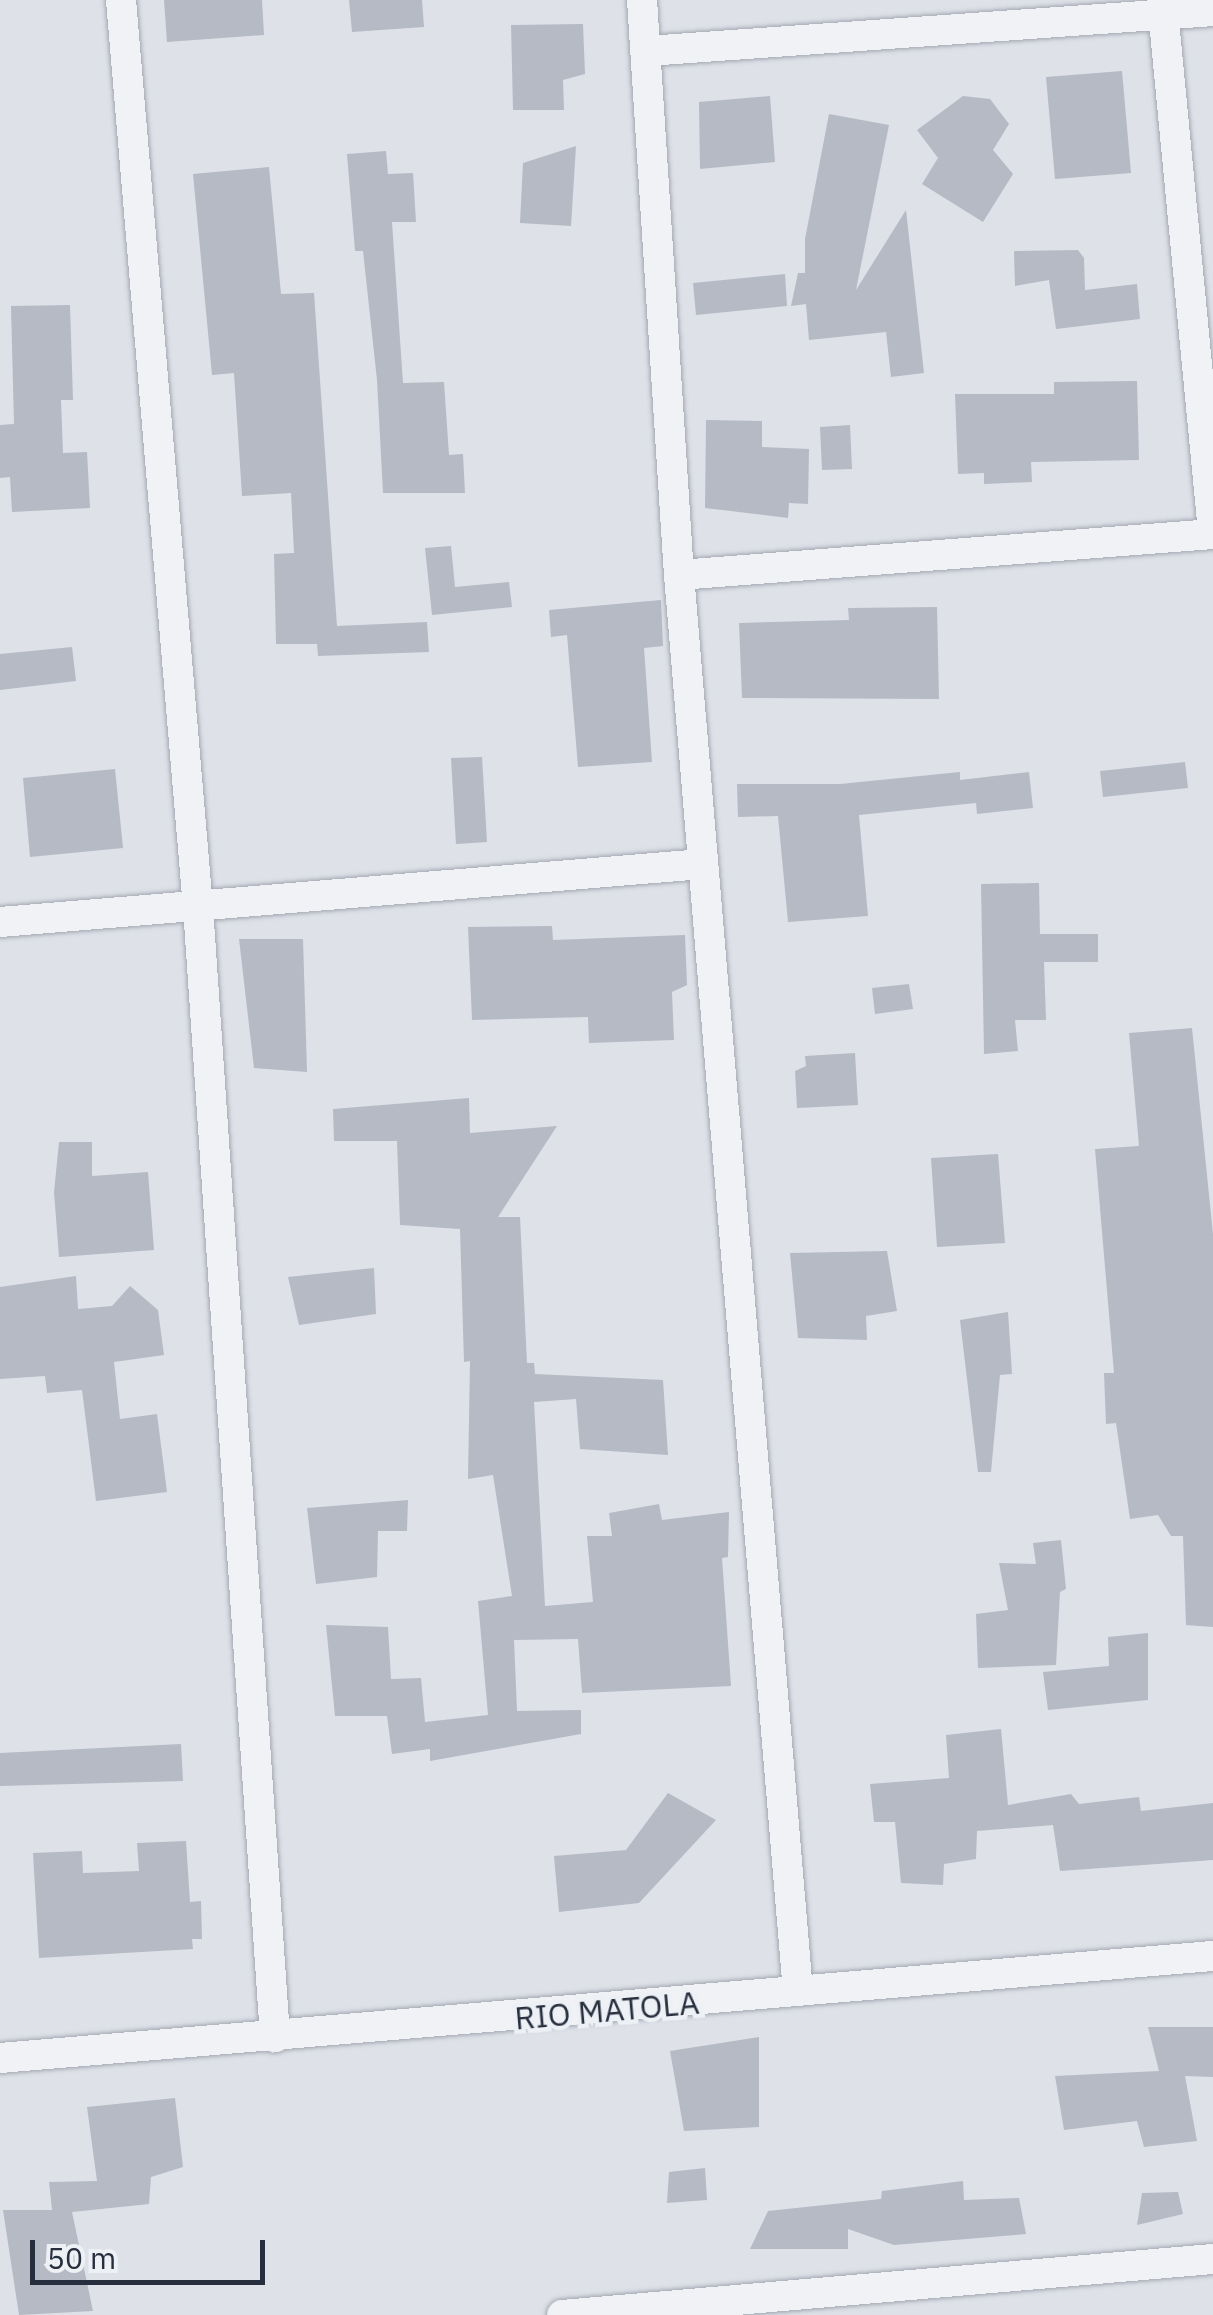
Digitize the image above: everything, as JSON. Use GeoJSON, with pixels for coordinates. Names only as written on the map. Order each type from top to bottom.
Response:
{"type":"FeatureCollection","features":[{"type":"Feature","properties":{"kind":"street"},"geometry":{"type":"LineString","coordinates":[[121,0],[198,907],[275,2037]]}},
{"type":"Feature","properties":{"kind":"street"},"geometry":{"type":"LineString","coordinates":[[642,0],[678,575],[798,1991]]}},
{"type":"Feature","properties":{"kind":"street"},"geometry":{"type":"LineString","coordinates":[[647,51],[1163,8],[1212,13]]}},
{"type":"Feature","properties":{"kind":"street"},"geometry":{"type":"LineString","coordinates":[[678,575],[1213,533],[1163,8]]}},
{"type":"Feature","properties":{"kind":"street"},"geometry":{"type":"LineString","coordinates":[[0,922],[703,864]]}},
{"type":"Feature","properties":{"kind":"street","name":"RIO MATOLA"},"geometry":{"type":"LineString","coordinates":[[0,2058],[1213,1956]]}},
{"type":"Feature","properties":{"kind":"street"},"geometry":{"type":"LineString","coordinates":[[562,2315],[1213,2259]]}},
{"type":"Feature","properties":{"kind":"building"},"geometry":{"type":"Polygon","coordinates":[[[164,0],[262,0],[264,35],[167,42],[164,0]]]}},
{"type":"Feature","properties":{"kind":"building"},"geometry":{"type":"Polygon","coordinates":[[[349,0],[422,0],[424,27],[352,32],[349,0]]]}},
{"type":"Feature","properties":{"kind":"building"},"geometry":{"type":"Polygon","coordinates":[[[583,24],[585,74],[563,80],[564,110],[513,110],[511,25],[583,24]]]}},
{"type":"Feature","properties":{"kind":"building"},"geometry":{"type":"Polygon","coordinates":[[[1122,71],[1131,173],[1055,179],[1046,77],[1122,71]]]}},
{"type":"Feature","properties":{"kind":"building"},"geometry":{"type":"Polygon","coordinates":[[[770,96],[775,162],[700,169],[699,102],[770,96]]]}},
{"type":"Feature","properties":{"kind":"building"},"geometry":{"type":"Polygon","coordinates":[[[963,96],[990,99],[1009,124],[993,150],[1013,174],[983,222],[922,184],[938,158],[917,130],[963,96]]]}},
{"type":"Feature","properties":{"kind":"building"},"geometry":{"type":"Polygon","coordinates":[[[829,114],[889,125],[856,290],[906,210],[924,373],[891,377],[886,332],[809,340],[806,304],[791,306],[798,273],[805,273],[805,239],[829,114]]]}},
{"type":"Feature","properties":{"kind":"building"},"geometry":{"type":"Polygon","coordinates":[[[576,146],[571,226],[520,223],[523,163],[576,146]]]}},
{"type":"Feature","properties":{"kind":"building"},"geometry":{"type":"Polygon","coordinates":[[[386,151],[388,174],[413,173],[416,222],[392,222],[403,383],[444,382],[449,455],[463,454],[465,493],[383,493],[377,380],[363,251],[355,251],[347,154],[386,151]]]}},
{"type":"Feature","properties":{"kind":"building"},"geometry":{"type":"Polygon","coordinates":[[[269,167],[281,294],[314,293],[337,626],[427,622],[429,652],[318,656],[317,644],[276,644],[274,554],[294,553],[291,493],[242,496],[234,373],[212,375],[193,174],[269,167]]]}},
{"type":"Feature","properties":{"kind":"building"},"geometry":{"type":"Polygon","coordinates":[[[1078,250],[1084,258],[1085,290],[1137,284],[1140,319],[1056,329],[1049,280],[1015,286],[1014,251],[1078,250]]]}},
{"type":"Feature","properties":{"kind":"building"},"geometry":{"type":"Polygon","coordinates":[[[785,274],[787,306],[696,315],[693,283],[785,274]]]}},
{"type":"Feature","properties":{"kind":"building"},"geometry":{"type":"Polygon","coordinates":[[[70,305],[73,400],[61,400],[63,453],[87,452],[90,508],[12,512],[10,477],[0,478],[0,425],[14,424],[11,306],[70,305]]]}},
{"type":"Feature","properties":{"kind":"building"},"geometry":{"type":"Polygon","coordinates":[[[1137,381],[1139,460],[1031,462],[1032,482],[984,484],[984,473],[958,474],[955,394],[1054,394],[1054,382],[1137,381]]]}},
{"type":"Feature","properties":{"kind":"building"},"geometry":{"type":"Polygon","coordinates":[[[706,420],[762,421],[762,447],[809,449],[808,504],[789,503],[788,518],[705,508],[706,420]]]}},
{"type":"Feature","properties":{"kind":"building"},"geometry":{"type":"Polygon","coordinates":[[[850,425],[852,469],[822,470],[820,427],[850,425]]]}},
{"type":"Feature","properties":{"kind":"building"},"geometry":{"type":"Polygon","coordinates":[[[451,546],[455,587],[509,582],[512,607],[432,615],[425,548],[451,546]]]}},
{"type":"Feature","properties":{"kind":"building"},"geometry":{"type":"Polygon","coordinates":[[[661,600],[663,646],[644,648],[652,762],[578,767],[567,635],[551,637],[549,610],[661,600]]]}},
{"type":"Feature","properties":{"kind":"building"},"geometry":{"type":"Polygon","coordinates":[[[937,607],[939,699],[742,698],[739,623],[849,620],[848,608],[937,607]]]}},
{"type":"Feature","properties":{"kind":"building"},"geometry":{"type":"Polygon","coordinates":[[[72,647],[76,681],[0,690],[0,654],[72,647]]]}},
{"type":"Feature","properties":{"kind":"building"},"geometry":{"type":"Polygon","coordinates":[[[482,757],[487,842],[456,844],[451,758],[482,757]]]}},
{"type":"Feature","properties":{"kind":"building"},"geometry":{"type":"Polygon","coordinates":[[[1185,762],[1188,788],[1103,797],[1100,771],[1185,762]]]}},
{"type":"Feature","properties":{"kind":"building"},"geometry":{"type":"Polygon","coordinates":[[[115,769],[123,848],[30,857],[23,778],[115,769]]]}},
{"type":"Feature","properties":{"kind":"building"},"geometry":{"type":"Polygon","coordinates":[[[960,772],[960,780],[1029,772],[1033,808],[977,814],[976,803],[859,815],[868,916],[788,922],[778,816],[738,817],[737,784],[840,784],[960,772]]]}},
{"type":"Feature","properties":{"kind":"building"},"geometry":{"type":"Polygon","coordinates":[[[1039,883],[1040,934],[1098,934],[1098,962],[1044,962],[1046,1020],[1015,1020],[1018,1051],[984,1054],[981,884],[1039,883]]]}},
{"type":"Feature","properties":{"kind":"building"},"geometry":{"type":"Polygon","coordinates":[[[552,926],[553,940],[685,935],[687,985],[672,992],[674,1040],[589,1043],[588,1017],[472,1020],[468,927],[552,926]]]}},
{"type":"Feature","properties":{"kind":"building"},"geometry":{"type":"Polygon","coordinates":[[[239,939],[303,939],[307,1072],[254,1068],[239,939]]]}},
{"type":"Feature","properties":{"kind":"building"},"geometry":{"type":"Polygon","coordinates":[[[909,984],[913,1009],[875,1014],[872,988],[909,984]]]}},
{"type":"Feature","properties":{"kind":"building"},"geometry":{"type":"Polygon","coordinates":[[[1192,1028],[1213,1234],[1213,1627],[1186,1625],[1183,1536],[1171,1536],[1158,1515],[1130,1519],[1116,1423],[1106,1424],[1104,1373],[1114,1373],[1095,1149],[1139,1146],[1129,1033],[1192,1028]]]}},
{"type":"Feature","properties":{"kind":"building"},"geometry":{"type":"Polygon","coordinates":[[[855,1053],[858,1105],[797,1108],[795,1071],[806,1066],[805,1056],[855,1053]]]}},
{"type":"Feature","properties":{"kind":"building"},"geometry":{"type":"Polygon","coordinates":[[[469,1098],[470,1133],[557,1126],[498,1217],[520,1217],[527,1363],[534,1363],[535,1374],[663,1380],[668,1455],[580,1449],[576,1399],[534,1402],[545,1606],[593,1602],[587,1536],[612,1536],[609,1513],[659,1504],[662,1520],[729,1512],[728,1557],[722,1558],[731,1686],[582,1693],[578,1639],[514,1640],[517,1711],[581,1710],[581,1734],[430,1761],[430,1749],[392,1754],[387,1716],[335,1716],[326,1625],[388,1627],[391,1679],[421,1678],[425,1722],[488,1715],[478,1601],[512,1596],[493,1475],[468,1479],[470,1361],[464,1362],[460,1229],[400,1225],[397,1141],[334,1141],[333,1109],[469,1098]]]}},
{"type":"Feature","properties":{"kind":"building"},"geometry":{"type":"Polygon","coordinates":[[[59,1142],[92,1142],[92,1176],[148,1172],[154,1250],[59,1257],[54,1192],[59,1142]]]}},
{"type":"Feature","properties":{"kind":"building"},"geometry":{"type":"Polygon","coordinates":[[[998,1154],[1005,1243],[937,1247],[931,1158],[998,1154]]]}},
{"type":"Feature","properties":{"kind":"building"},"geometry":{"type":"Polygon","coordinates":[[[887,1251],[897,1311],[866,1316],[867,1340],[798,1338],[790,1253],[887,1251]]]}},
{"type":"Feature","properties":{"kind":"building"},"geometry":{"type":"Polygon","coordinates":[[[374,1268],[376,1314],[299,1325],[288,1277],[374,1268]]]}},
{"type":"Feature","properties":{"kind":"building"},"geometry":{"type":"Polygon","coordinates":[[[76,1276],[78,1309],[112,1306],[130,1286],[158,1310],[164,1355],[114,1362],[120,1419],[157,1414],[167,1492],[96,1501],[82,1390],[47,1393],[45,1376],[0,1379],[0,1287],[76,1276]]]}},
{"type":"Feature","properties":{"kind":"building"},"geometry":{"type":"Polygon","coordinates":[[[1008,1312],[1012,1374],[1000,1375],[991,1472],[978,1472],[960,1320],[1008,1312]]]}},
{"type":"Feature","properties":{"kind":"building"},"geometry":{"type":"Polygon","coordinates":[[[408,1500],[407,1531],[378,1531],[377,1577],[316,1584],[307,1508],[408,1500]]]}},
{"type":"Feature","properties":{"kind":"building"},"geometry":{"type":"Polygon","coordinates":[[[1061,1540],[1066,1589],[1060,1592],[1056,1665],[978,1668],[976,1614],[1008,1610],[999,1563],[1036,1564],[1033,1543],[1061,1540]]]}},
{"type":"Feature","properties":{"kind":"building"},"geometry":{"type":"Polygon","coordinates":[[[1148,1633],[1148,1700],[1048,1710],[1043,1672],[1109,1666],[1108,1637],[1148,1633]]]}},
{"type":"Feature","properties":{"kind":"building"},"geometry":{"type":"Polygon","coordinates":[[[1001,1729],[1008,1805],[1071,1794],[1079,1804],[1139,1797],[1141,1811],[1213,1803],[1213,1860],[1060,1871],[1053,1825],[977,1831],[976,1859],[944,1864],[943,1885],[901,1883],[895,1822],[874,1822],[870,1784],[949,1778],[946,1735],[1001,1729]]]}},
{"type":"Feature","properties":{"kind":"building"},"geometry":{"type":"Polygon","coordinates":[[[181,1744],[183,1781],[0,1786],[0,1753],[181,1744]]]}},
{"type":"Feature","properties":{"kind":"building"},"geometry":{"type":"Polygon","coordinates":[[[668,1793],[716,1820],[639,1903],[559,1912],[554,1856],[626,1850],[668,1793]]]}},
{"type":"Feature","properties":{"kind":"building"},"geometry":{"type":"Polygon","coordinates":[[[186,1841],[190,1902],[201,1901],[202,1939],[192,1939],[193,1949],[39,1958],[33,1853],[82,1851],[83,1873],[139,1871],[137,1843],[186,1841]]]}},
{"type":"Feature","properties":{"kind":"building"},"geometry":{"type":"Polygon","coordinates":[[[1148,2027],[1213,2027],[1213,2077],[1185,2076],[1197,2141],[1144,2147],[1137,2121],[1064,2130],[1055,2076],[1159,2071],[1148,2027]]]}},
{"type":"Feature","properties":{"kind":"building"},"geometry":{"type":"Polygon","coordinates":[[[759,2037],[759,2127],[684,2131],[670,2051],[759,2037]]]}},
{"type":"Feature","properties":{"kind":"building"},"geometry":{"type":"Polygon","coordinates":[[[175,2098],[183,2167],[151,2177],[149,2204],[72,2212],[93,2311],[19,2315],[3,2210],[52,2210],[49,2182],[97,2181],[87,2107],[175,2098]]]}},
{"type":"Feature","properties":{"kind":"building"},"geometry":{"type":"Polygon","coordinates":[[[705,2168],[707,2200],[667,2203],[669,2172],[705,2168]]]}},
{"type":"Feature","properties":{"kind":"building"},"geometry":{"type":"Polygon","coordinates":[[[963,2181],[964,2200],[1019,2198],[1026,2234],[894,2245],[848,2229],[848,2249],[750,2249],[768,2211],[881,2199],[882,2191],[963,2181]]]}},
{"type":"Feature","properties":{"kind":"building"},"geometry":{"type":"Polygon","coordinates":[[[1178,2192],[1183,2214],[1137,2225],[1142,2193],[1178,2192]]]}}]}
